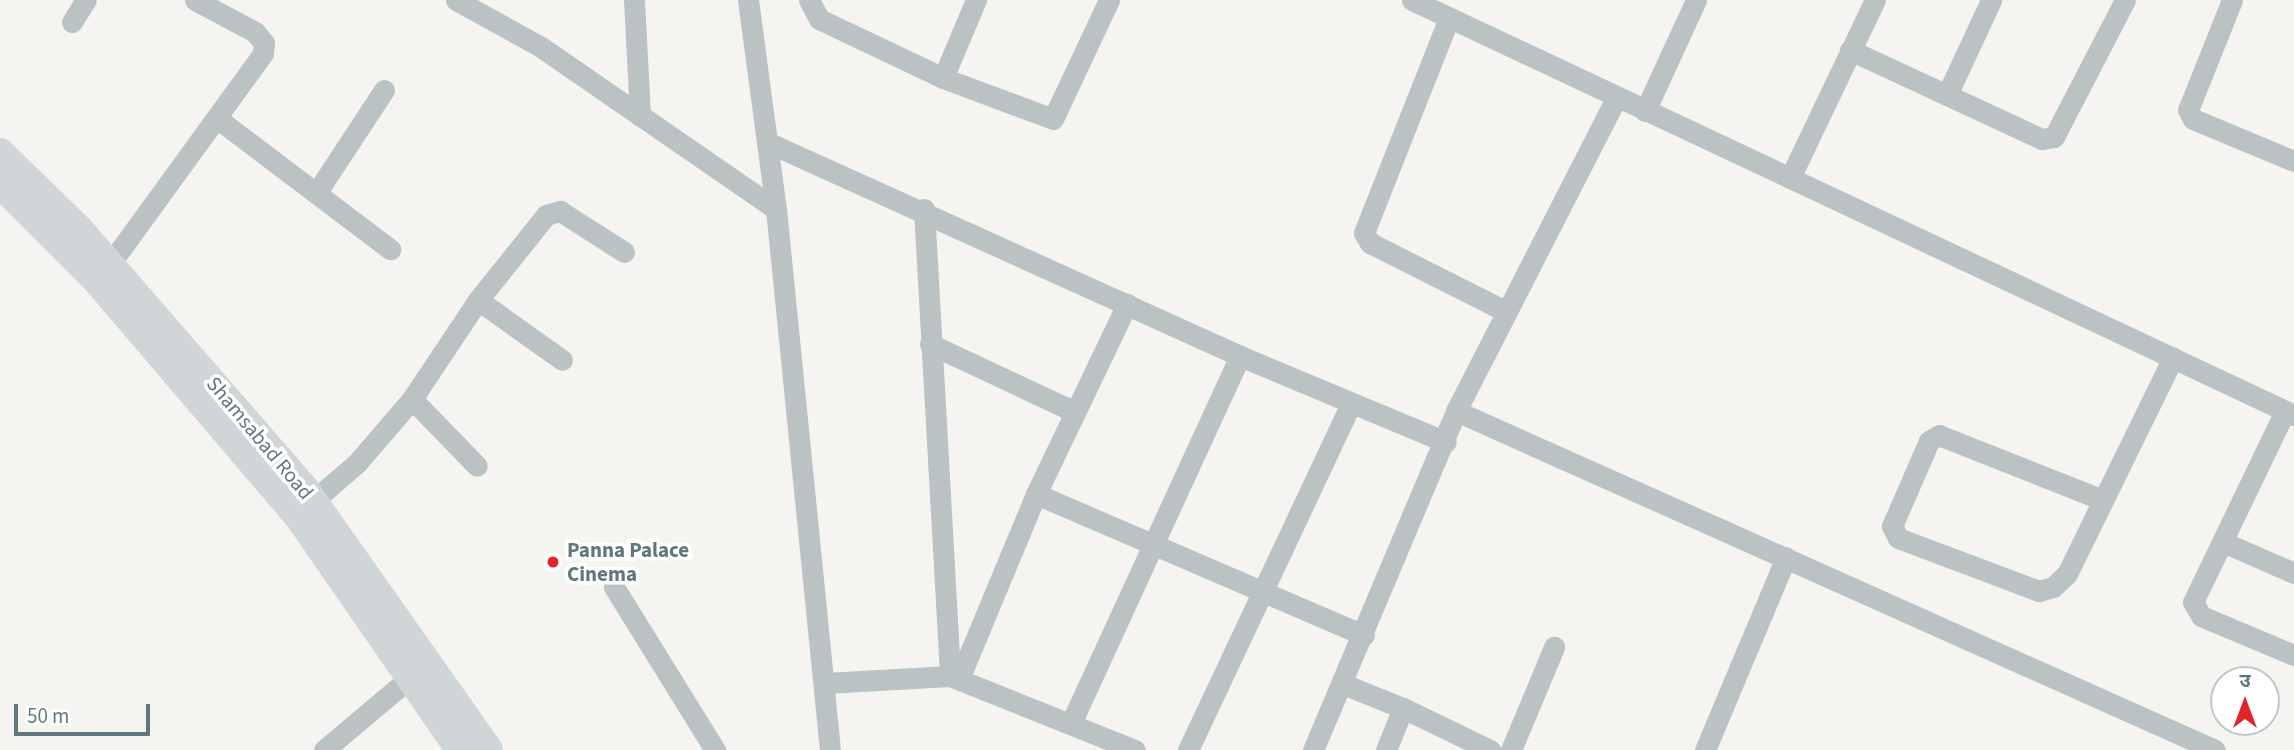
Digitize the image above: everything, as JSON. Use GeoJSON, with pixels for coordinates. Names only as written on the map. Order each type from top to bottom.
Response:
{"type":"FeatureCollection","features":[{"type":"Feature","properties":{"kind":"main road","name":"Shamsabad Road"},"geometry":{"type":"LineString","coordinates":[[0,153],[104,272],[313,501],[488,750]]}},
{"type":"Feature","properties":{"kind":"main road","name":"Shamsabad Road"},"geometry":{"type":"LineString","coordinates":[[0,183],[104,272],[298,515],[461,750]]}},
{"type":"Feature","properties":{"kind":"street"},"geometry":{"type":"LineString","coordinates":[[72,22],[86,0]]}},
{"type":"Feature","properties":{"kind":"street"},"geometry":{"type":"LineString","coordinates":[[104,272],[254,70],[264,43],[255,32],[195,0]]}},
{"type":"Feature","properties":{"kind":"street"},"geometry":{"type":"LineString","coordinates":[[634,0],[640,116]]}},
{"type":"Feature","properties":{"kind":"street"},"geometry":{"type":"LineString","coordinates":[[748,0],[776,209],[830,750]]}},
{"type":"Feature","properties":{"kind":"street"},"geometry":{"type":"LineString","coordinates":[[809,0],[819,19],[943,78],[1053,120],[1109,0]]}},
{"type":"Feature","properties":{"kind":"street"},"geometry":{"type":"LineString","coordinates":[[943,78],[976,0]]}},
{"type":"Feature","properties":{"kind":"street"},"geometry":{"type":"LineString","coordinates":[[1412,0],[2289,413],[2194,596],[2195,609],[2294,655]]}},
{"type":"Feature","properties":{"kind":"street"},"geometry":{"type":"LineString","coordinates":[[1645,111],[1696,0]]}},
{"type":"Feature","properties":{"kind":"street"},"geometry":{"type":"LineString","coordinates":[[1790,178],[1875,0]]}},
{"type":"Feature","properties":{"kind":"street"},"geometry":{"type":"LineString","coordinates":[[1947,95],[1991,0]]}},
{"type":"Feature","properties":{"kind":"street"},"geometry":{"type":"LineString","coordinates":[[1850,50],[2042,139],[2054,137],[2125,0]]}},
{"type":"Feature","properties":{"kind":"street"},"geometry":{"type":"LineString","coordinates":[[2232,0],[2188,110],[2193,119],[2288,163],[2294,161]]}},
{"type":"Feature","properties":{"kind":"street"},"geometry":{"type":"LineString","coordinates":[[462,1],[541,47],[776,209]]}},
{"type":"Feature","properties":{"kind":"street"},"geometry":{"type":"LineString","coordinates":[[1449,18],[1364,233],[1370,243],[1507,312]]}},
{"type":"Feature","properties":{"kind":"street"},"geometry":{"type":"LineString","coordinates":[[317,192],[384,90]]}},
{"type":"Feature","properties":{"kind":"street"},"geometry":{"type":"LineString","coordinates":[[1313,750],[1446,442],[1456,411],[1616,98]]}},
{"type":"Feature","properties":{"kind":"street"},"geometry":{"type":"LineString","coordinates":[[218,119],[390,248]]}},
{"type":"Feature","properties":{"kind":"street"},"geometry":{"type":"LineString","coordinates":[[767,142],[924,209],[1240,356],[1446,442]]}},
{"type":"Feature","properties":{"kind":"street"},"geometry":{"type":"LineString","coordinates":[[313,501],[357,463],[412,399],[478,300],[553,209],[624,251]]}},
{"type":"Feature","properties":{"kind":"street"},"geometry":{"type":"LineString","coordinates":[[924,209],[930,344],[955,678]]}},
{"type":"Feature","properties":{"kind":"street"},"geometry":{"type":"LineString","coordinates":[[478,300],[562,360]]}},
{"type":"Feature","properties":{"kind":"street"},"geometry":{"type":"LineString","coordinates":[[955,678],[1036,494],[1127,304]]}},
{"type":"Feature","properties":{"kind":"street"},"geometry":{"type":"LineString","coordinates":[[930,344],[1075,412]]}},
{"type":"Feature","properties":{"kind":"street"},"geometry":{"type":"LineString","coordinates":[[1072,721],[1240,356]]}},
{"type":"Feature","properties":{"kind":"street"},"geometry":{"type":"LineString","coordinates":[[2103,500],[1939,435],[1929,441],[1892,526],[1898,538],[2039,591],[2067,575],[2173,358]]}},
{"type":"Feature","properties":{"kind":"street"},"geometry":{"type":"LineString","coordinates":[[412,399],[477,466]]}},
{"type":"Feature","properties":{"kind":"street"},"geometry":{"type":"LineString","coordinates":[[1188,750],[1352,404]]}},
{"type":"Feature","properties":{"kind":"street"},"geometry":{"type":"LineString","coordinates":[[1456,411],[2216,750]]}},
{"type":"Feature","properties":{"kind":"street"},"geometry":{"type":"LineString","coordinates":[[1036,494],[1260,594],[1364,635]]}},
{"type":"Feature","properties":{"kind":"street"},"geometry":{"type":"LineString","coordinates":[[2223,542],[2294,573]]}},
{"type":"Feature","properties":{"kind":"street"},"geometry":{"type":"LineString","coordinates":[[1705,750],[1786,557]]}},
{"type":"Feature","properties":{"kind":"street"},"geometry":{"type":"LineString","coordinates":[[614,587],[715,750]]}},
{"type":"Feature","properties":{"kind":"street"},"geometry":{"type":"LineString","coordinates":[[1511,750],[1554,648]]}},
{"type":"Feature","properties":{"kind":"street"},"geometry":{"type":"LineString","coordinates":[[324,750],[412,676]]}},
{"type":"Feature","properties":{"kind":"street"},"geometry":{"type":"LineString","coordinates":[[825,683],[955,678],[1072,721],[1135,750]]}},
{"type":"Feature","properties":{"kind":"street"},"geometry":{"type":"LineString","coordinates":[[1343,684],[1403,708],[1490,750]]}},
{"type":"Feature","properties":{"kind":"street"},"geometry":{"type":"LineString","coordinates":[[1386,750],[1403,708]]}},
{"type":"Feature","properties":{"kind":"place","name":"Panna Palace Cinema"},"geometry":{"type":"Point","coordinates":[553,562]}}]}
